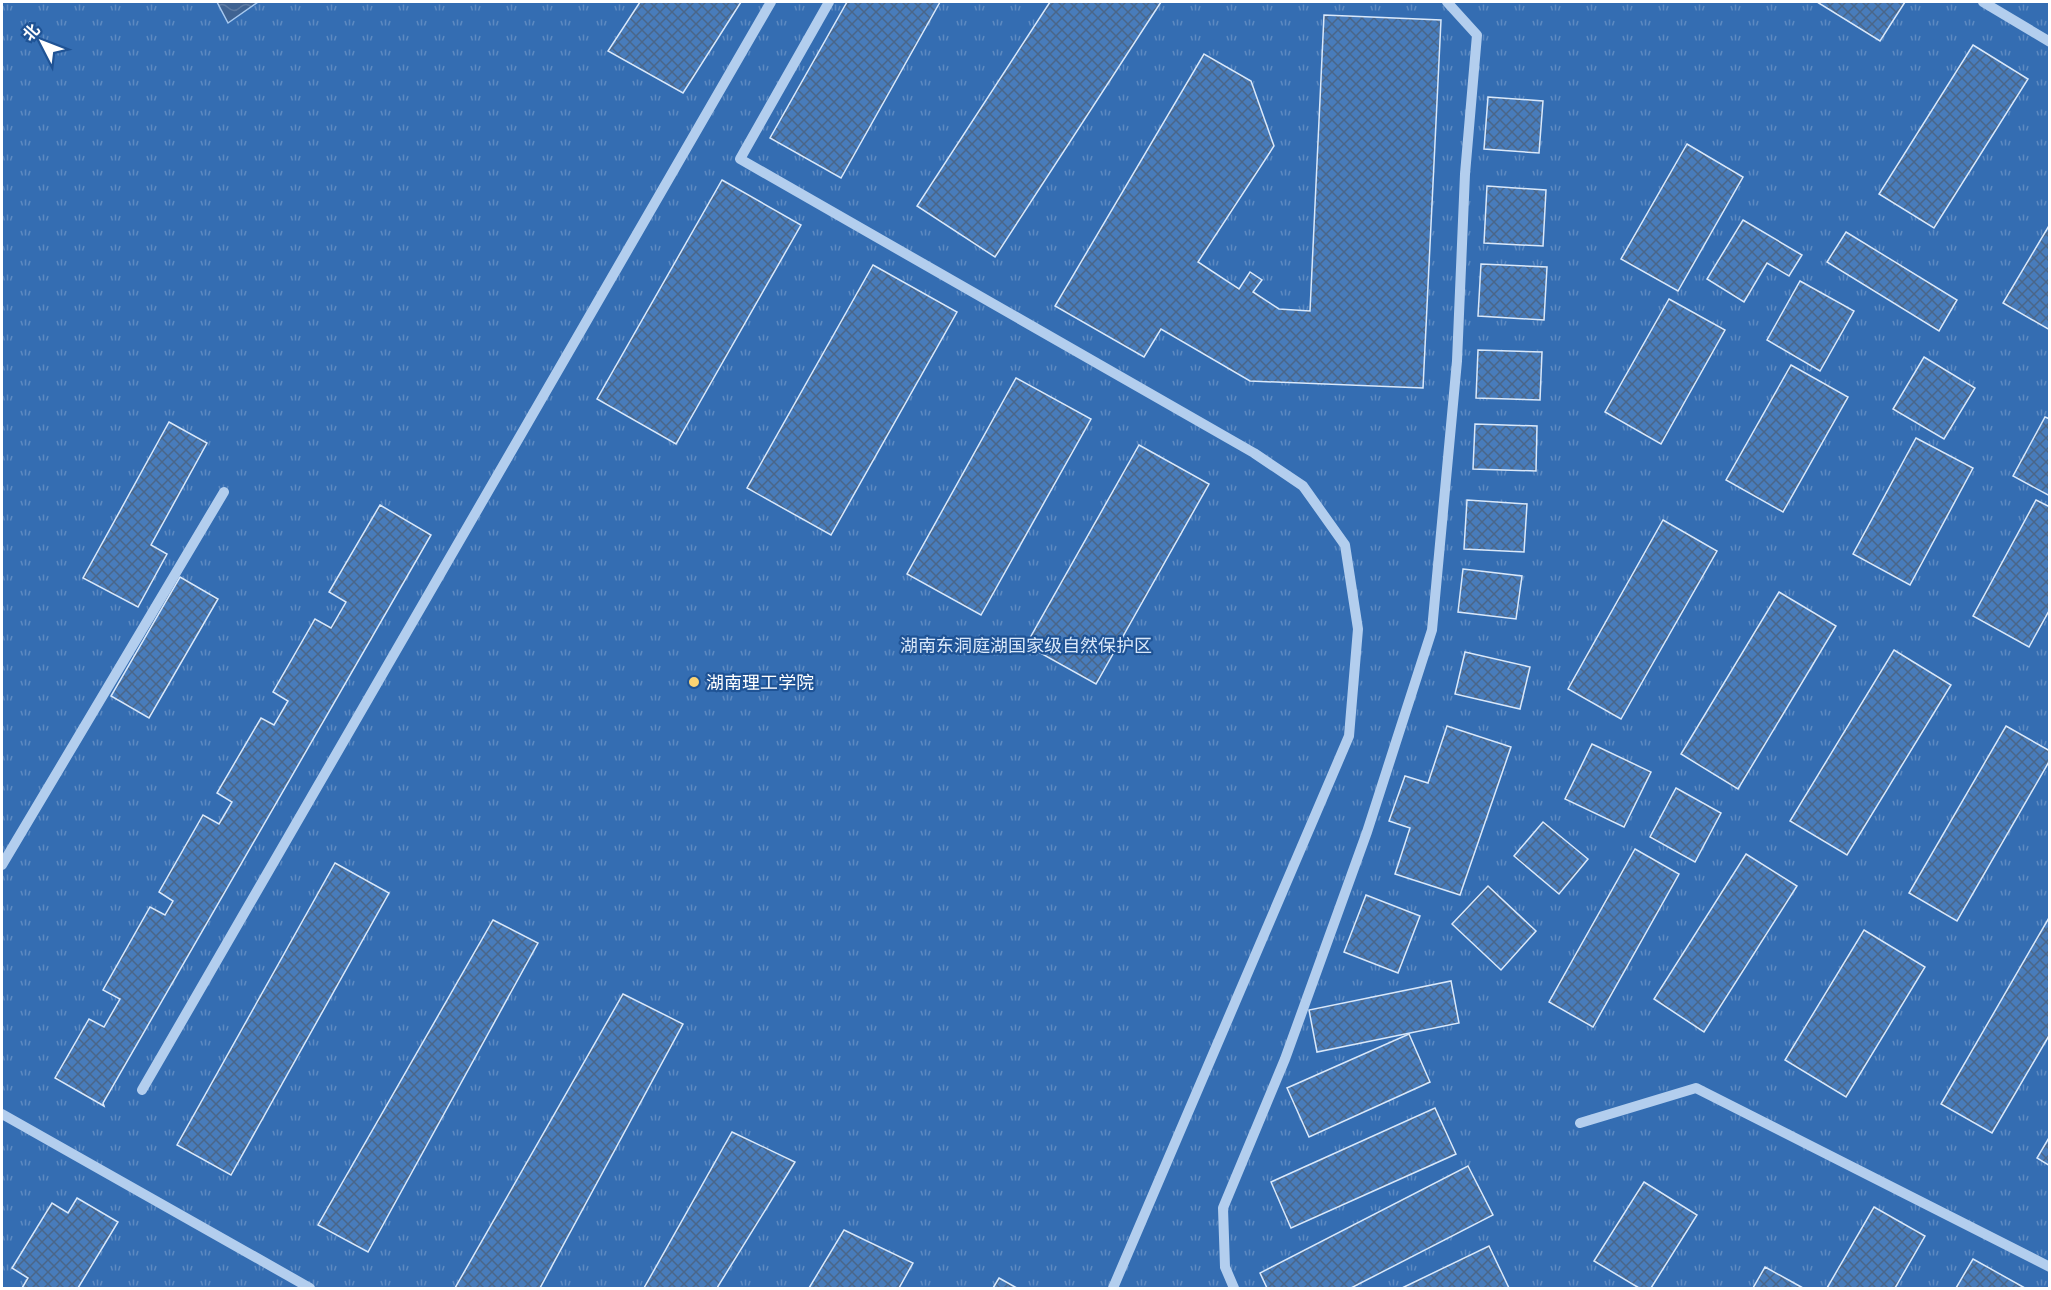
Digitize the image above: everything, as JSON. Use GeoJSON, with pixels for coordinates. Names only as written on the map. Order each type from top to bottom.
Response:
{"type":"FeatureCollection","features":[{"type":"Feature","properties":{"kind":"street"},"geometry":{"type":"LineString","coordinates":[[142,1090],[771,2]]}},
{"type":"Feature","properties":{"kind":"street"},"geometry":{"type":"LineString","coordinates":[[828,2],[740,159],[1254,453],[1303,486],[1345,545],[1358,629],[1349,736],[1113,1288]]}},
{"type":"Feature","properties":{"kind":"street"},"geometry":{"type":"LineString","coordinates":[[1234,1288],[1225,1267],[1223,1208],[1285,1059],[1367,832],[1431,630],[1457,361],[1465,174],[1477,35],[1447,2]]}},
{"type":"Feature","properties":{"kind":"street"},"geometry":{"type":"LineString","coordinates":[[1983,2],[2049,42]]}},
{"type":"Feature","properties":{"kind":"street"},"geometry":{"type":"LineString","coordinates":[[2,865],[224,492]]}},
{"type":"Feature","properties":{"kind":"street"},"geometry":{"type":"LineString","coordinates":[[1580,1123],[1696,1088],[2049,1267]]}},
{"type":"Feature","properties":{"kind":"street"},"geometry":{"type":"LineString","coordinates":[[2,1114],[310,1288]]}},
{"type":"Feature","properties":{"kind":"green space","name":"湖南东洞庭湖国家级自然保护区"},"geometry":{"type":"Polygon","coordinates":[[[2,2],[2049,2],[2049,1288],[2,1288],[2,2]]]}},
{"type":"Feature","properties":{"kind":"water"},"geometry":{"type":"Polygon","coordinates":[[[217,2],[258,2],[228,23],[217,2]]]}},
{"type":"Feature","properties":{"kind":"building"},"geometry":{"type":"Polygon","coordinates":[[[640,2],[741,2],[683,93],[608,51],[640,2]]]}},
{"type":"Feature","properties":{"kind":"building"},"geometry":{"type":"Polygon","coordinates":[[[847,2],[940,2],[841,178],[770,138],[847,2]]]}},
{"type":"Feature","properties":{"kind":"building"},"geometry":{"type":"Polygon","coordinates":[[[1050,2],[1161,2],[995,257],[917,206],[1050,2]]]}},
{"type":"Feature","properties":{"kind":"building"},"geometry":{"type":"Polygon","coordinates":[[[1817,2],[1905,2],[1880,41],[1817,2]]]}},
{"type":"Feature","properties":{"kind":"building"},"geometry":{"type":"Polygon","coordinates":[[[1324,15],[1441,20],[1423,388],[1250,381],[1161,329],[1144,357],[1055,306],[1204,54],[1251,81],[1274,146],[1198,262],[1239,289],[1250,272],[1262,280],[1253,292],[1279,309],[1310,311],[1324,15]]]}},
{"type":"Feature","properties":{"kind":"building"},"geometry":{"type":"Polygon","coordinates":[[[1973,45],[2028,79],[1934,228],[1879,194],[1973,45]]]}},
{"type":"Feature","properties":{"kind":"building"},"geometry":{"type":"Polygon","coordinates":[[[1488,97],[1543,101],[1539,153],[1484,149],[1488,97]]]}},
{"type":"Feature","properties":{"kind":"building"},"geometry":{"type":"Polygon","coordinates":[[[1687,144],[1743,177],[1678,291],[1621,259],[1687,144]]]}},
{"type":"Feature","properties":{"kind":"building"},"geometry":{"type":"Polygon","coordinates":[[[722,180],[801,225],[676,444],[597,399],[722,180]]]}},
{"type":"Feature","properties":{"kind":"building"},"geometry":{"type":"Polygon","coordinates":[[[1487,186],[1546,190],[1543,246],[1484,243],[1487,186]]]}},
{"type":"Feature","properties":{"kind":"building"},"geometry":{"type":"Polygon","coordinates":[[[1743,220],[1802,255],[1789,276],[1767,263],[1744,302],[1707,279],[1743,220]]]}},
{"type":"Feature","properties":{"kind":"building"},"geometry":{"type":"Polygon","coordinates":[[[2050,224],[2050,330],[2003,303],[2050,224]]]}},
{"type":"Feature","properties":{"kind":"building"},"geometry":{"type":"Polygon","coordinates":[[[1846,232],[1957,300],[1939,331],[1827,262],[1846,232]]]}},
{"type":"Feature","properties":{"kind":"building"},"geometry":{"type":"Polygon","coordinates":[[[1481,264],[1547,267],[1544,320],[1478,316],[1481,264]]]}},
{"type":"Feature","properties":{"kind":"building"},"geometry":{"type":"Polygon","coordinates":[[[873,265],[957,312],[831,535],[747,488],[873,265]]]}},
{"type":"Feature","properties":{"kind":"building"},"geometry":{"type":"Polygon","coordinates":[[[1800,281],[1854,311],[1820,371],[1767,340],[1800,281]]]}},
{"type":"Feature","properties":{"kind":"building"},"geometry":{"type":"Polygon","coordinates":[[[1669,299],[1725,330],[1661,444],[1605,412],[1669,299]]]}},
{"type":"Feature","properties":{"kind":"building"},"geometry":{"type":"Polygon","coordinates":[[[1478,350],[1542,352],[1540,400],[1476,398],[1478,350]]]}},
{"type":"Feature","properties":{"kind":"building"},"geometry":{"type":"Polygon","coordinates":[[[1924,357],[1975,388],[1944,439],[1893,409],[1924,357]]]}},
{"type":"Feature","properties":{"kind":"building"},"geometry":{"type":"Polygon","coordinates":[[[1791,365],[1848,397],[1783,512],[1726,480],[1791,365]]]}},
{"type":"Feature","properties":{"kind":"building"},"geometry":{"type":"Polygon","coordinates":[[[1016,378],[1091,419],[981,615],[907,574],[1016,378]]]}},
{"type":"Feature","properties":{"kind":"building"},"geometry":{"type":"Polygon","coordinates":[[[2045,417],[2050,419],[2050,496],[2013,476],[2045,417]]]}},
{"type":"Feature","properties":{"kind":"building"},"geometry":{"type":"Polygon","coordinates":[[[169,422],[207,443],[151,545],[167,554],[138,607],[83,578],[169,422]]]}},
{"type":"Feature","properties":{"kind":"building"},"geometry":{"type":"Polygon","coordinates":[[[1475,424],[1537,426],[1536,471],[1473,469],[1475,424]]]}},
{"type":"Feature","properties":{"kind":"building"},"geometry":{"type":"Polygon","coordinates":[[[1916,438],[1973,468],[1910,585],[1853,554],[1916,438]]]}},
{"type":"Feature","properties":{"kind":"building"},"geometry":{"type":"Polygon","coordinates":[[[1139,445],[1209,484],[1096,684],[1026,645],[1139,445]]]}},
{"type":"Feature","properties":{"kind":"building"},"geometry":{"type":"Polygon","coordinates":[[[1467,500],[1527,504],[1524,552],[1464,549],[1467,500]]]}},
{"type":"Feature","properties":{"kind":"building"},"geometry":{"type":"Polygon","coordinates":[[[2036,500],[2050,507],[2050,609],[2029,647],[1973,616],[2036,500]]]}},
{"type":"Feature","properties":{"kind":"building"},"geometry":{"type":"Polygon","coordinates":[[[380,505],[431,535],[103,1103],[104,1106],[55,1078],[89,1019],[104,1027],[120,999],[103,990],[150,907],[165,915],[173,901],[159,892],[203,815],[219,824],[232,802],[217,793],[261,718],[274,725],[288,701],[273,692],[315,619],[331,628],[346,602],[329,592],[380,505]]]}},
{"type":"Feature","properties":{"kind":"building"},"geometry":{"type":"Polygon","coordinates":[[[1663,520],[1717,551],[1621,719],[1568,689],[1663,520]]]}},
{"type":"Feature","properties":{"kind":"building"},"geometry":{"type":"Polygon","coordinates":[[[1463,569],[1522,576],[1516,619],[1458,612],[1463,569]]]}},
{"type":"Feature","properties":{"kind":"building"},"geometry":{"type":"Polygon","coordinates":[[[180,577],[218,599],[149,718],[111,696],[180,577]]]}},
{"type":"Feature","properties":{"kind":"building"},"geometry":{"type":"Polygon","coordinates":[[[1779,592],[1836,626],[1738,789],[1681,754],[1779,592]]]}},
{"type":"Feature","properties":{"kind":"building"},"geometry":{"type":"Polygon","coordinates":[[[1894,650],[1951,685],[1847,855],[1790,821],[1894,650]]]}},
{"type":"Feature","properties":{"kind":"building"},"geometry":{"type":"Polygon","coordinates":[[[1465,652],[1530,667],[1520,709],[1455,694],[1465,652]]]}},
{"type":"Feature","properties":{"kind":"building"},"geometry":{"type":"Polygon","coordinates":[[[1447,726],[1511,747],[1460,895],[1395,874],[1410,828],[1389,821],[1405,776],[1428,783],[1447,726]]]}},
{"type":"Feature","properties":{"kind":"building"},"geometry":{"type":"Polygon","coordinates":[[[2006,726],[2050,751],[2050,760],[1957,921],[1909,893],[2006,726]]]}},
{"type":"Feature","properties":{"kind":"building"},"geometry":{"type":"Polygon","coordinates":[[[1592,744],[1651,772],[1624,827],[1565,799],[1592,744]]]}},
{"type":"Feature","properties":{"kind":"building"},"geometry":{"type":"Polygon","coordinates":[[[1676,788],[1721,813],[1695,862],[1650,837],[1676,788]]]}},
{"type":"Feature","properties":{"kind":"building"},"geometry":{"type":"Polygon","coordinates":[[[1543,822],[1588,859],[1559,894],[1514,856],[1543,822]]]}},
{"type":"Feature","properties":{"kind":"building"},"geometry":{"type":"Polygon","coordinates":[[[1635,849],[1679,874],[1593,1027],[1549,1002],[1635,849]]]}},
{"type":"Feature","properties":{"kind":"building"},"geometry":{"type":"Polygon","coordinates":[[[1746,854],[1797,886],[1704,1032],[1654,999],[1746,854]]]}},
{"type":"Feature","properties":{"kind":"building"},"geometry":{"type":"Polygon","coordinates":[[[335,863],[389,893],[231,1175],[177,1145],[335,863]]]}},
{"type":"Feature","properties":{"kind":"building"},"geometry":{"type":"Polygon","coordinates":[[[1488,886],[1536,931],[1501,970],[1452,924],[1488,886]]]}},
{"type":"Feature","properties":{"kind":"building"},"geometry":{"type":"Polygon","coordinates":[[[1366,895],[1420,916],[1398,973],[1344,952],[1366,895]]]}},
{"type":"Feature","properties":{"kind":"building"},"geometry":{"type":"Polygon","coordinates":[[[2050,916],[2050,1034],[1992,1133],[1941,1104],[2050,916]]]}},
{"type":"Feature","properties":{"kind":"building"},"geometry":{"type":"Polygon","coordinates":[[[493,920],[538,943],[368,1252],[318,1225],[493,920]]]}},
{"type":"Feature","properties":{"kind":"building"},"geometry":{"type":"Polygon","coordinates":[[[1864,930],[1925,967],[1846,1097],[1785,1060],[1864,930]]]}},
{"type":"Feature","properties":{"kind":"building"},"geometry":{"type":"Polygon","coordinates":[[[1451,981],[1459,1023],[1317,1052],[1309,1010],[1451,981]]]}},
{"type":"Feature","properties":{"kind":"building"},"geometry":{"type":"Polygon","coordinates":[[[623,994],[683,1024],[540,1288],[455,1288],[623,994]]]}},
{"type":"Feature","properties":{"kind":"building"},"geometry":{"type":"Polygon","coordinates":[[[1409,1034],[1430,1082],[1309,1137],[1287,1088],[1409,1034]]]}},
{"type":"Feature","properties":{"kind":"building"},"geometry":{"type":"Polygon","coordinates":[[[1435,1108],[1456,1154],[1291,1228],[1271,1182],[1435,1108]]]}},
{"type":"Feature","properties":{"kind":"building"},"geometry":{"type":"Polygon","coordinates":[[[732,1132],[795,1162],[717,1288],[644,1288],[732,1132]]]}},
{"type":"Feature","properties":{"kind":"building"},"geometry":{"type":"Polygon","coordinates":[[[2050,1136],[2050,1166],[2037,1158],[2050,1136]]]}},
{"type":"Feature","properties":{"kind":"building"},"geometry":{"type":"Polygon","coordinates":[[[1468,1166],[1493,1215],[1351,1288],[1267,1288],[1260,1273],[1468,1166]]]}},
{"type":"Feature","properties":{"kind":"building"},"geometry":{"type":"Polygon","coordinates":[[[1644,1182],[1697,1215],[1651,1288],[1639,1288],[1594,1261],[1644,1182]]]}},
{"type":"Feature","properties":{"kind":"building"},"geometry":{"type":"Polygon","coordinates":[[[77,1198],[118,1222],[78,1288],[22,1288],[28,1278],[12,1268],[52,1203],[68,1213],[77,1198]]]}},
{"type":"Feature","properties":{"kind":"building"},"geometry":{"type":"Polygon","coordinates":[[[1874,1207],[1925,1236],[1895,1288],[1827,1288],[1874,1207]]]}},
{"type":"Feature","properties":{"kind":"building"},"geometry":{"type":"Polygon","coordinates":[[[844,1230],[913,1263],[899,1288],[809,1288],[844,1230]]]}},
{"type":"Feature","properties":{"kind":"building"},"geometry":{"type":"Polygon","coordinates":[[[1489,1246],[1509,1288],[1402,1288],[1489,1246]]]}},
{"type":"Feature","properties":{"kind":"building"},"geometry":{"type":"Polygon","coordinates":[[[1973,1259],[2025,1288],[1956,1288],[1973,1259]]]}},
{"type":"Feature","properties":{"kind":"building"},"geometry":{"type":"Polygon","coordinates":[[[1765,1267],[1803,1288],[1753,1288],[1765,1267]]]}},
{"type":"Feature","properties":{"kind":"building"},"geometry":{"type":"Polygon","coordinates":[[[999,1278],[1017,1288],[993,1288],[999,1278]]]}},
{"type":"Feature","properties":{"kind":"place","name":"湖南理工学院"},"geometry":{"type":"Point","coordinates":[694,682]}}]}
